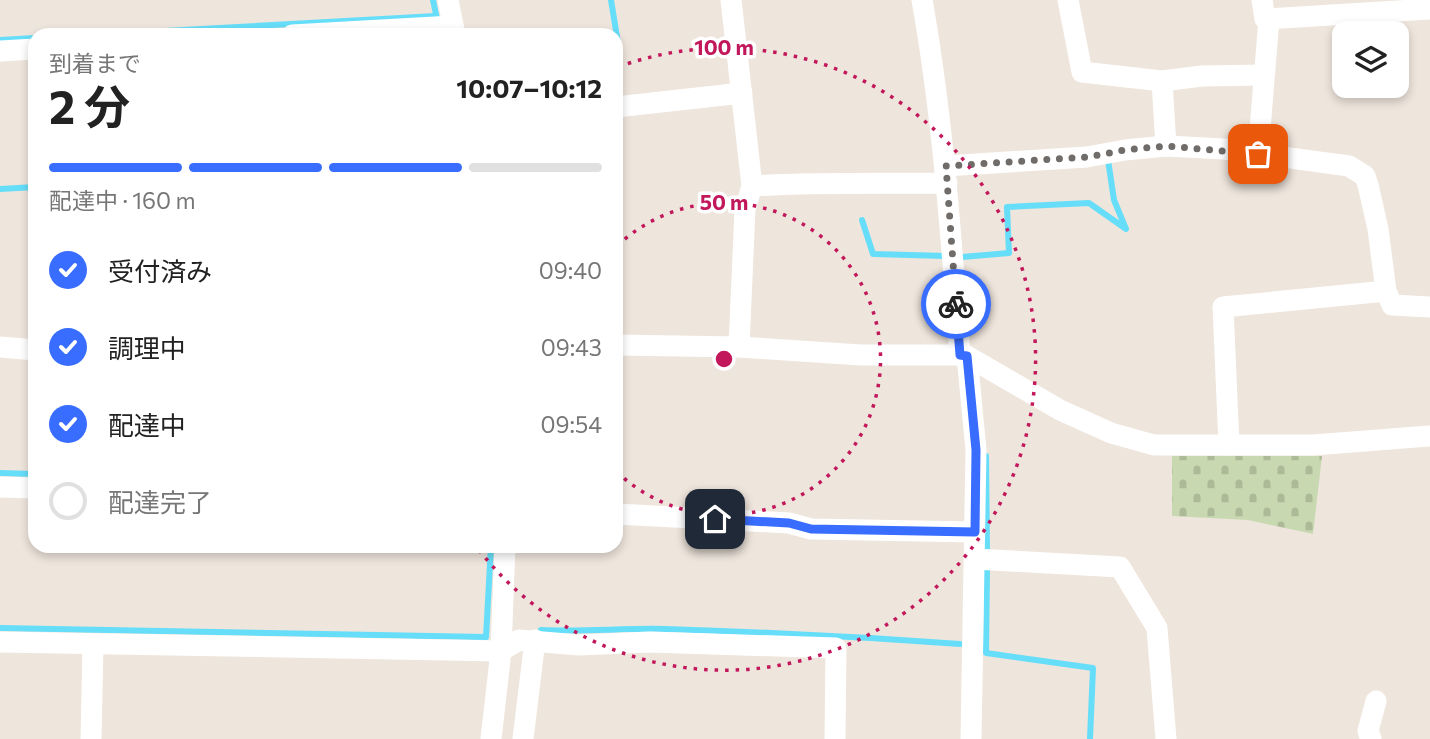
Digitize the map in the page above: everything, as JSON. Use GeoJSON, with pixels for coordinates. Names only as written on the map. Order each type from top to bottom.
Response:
{"type":"FeatureCollection","features":[{"type":"Feature","properties":{"kind":"street"},"geometry":{"type":"LineString","coordinates":[[448,0],[453,28]]}},
{"type":"Feature","properties":{"kind":"street"},"geometry":{"type":"LineString","coordinates":[[731,0],[752,186],[744,209],[739,347]]}},
{"type":"Feature","properties":{"kind":"street"},"geometry":{"type":"LineString","coordinates":[[922,0],[935,74],[963,355],[976,450],[971,739]]}},
{"type":"Feature","properties":{"kind":"street"},"geometry":{"type":"LineString","coordinates":[[1068,0],[1082,72],[1163,81],[1202,76],[1263,75]]}},
{"type":"Feature","properties":{"kind":"street"},"geometry":{"type":"LineString","coordinates":[[1258,154],[1266,9],[1430,9]]}},
{"type":"Feature","properties":{"kind":"street"},"geometry":{"type":"LineString","coordinates":[[0,51],[28,49]]}},
{"type":"Feature","properties":{"kind":"street"},"geometry":{"type":"LineString","coordinates":[[1163,81],[1166,146]]}},
{"type":"Feature","properties":{"kind":"street"},"geometry":{"type":"LineString","coordinates":[[623,106],[742,93]]}},
{"type":"Feature","properties":{"kind":"street"},"geometry":{"type":"LineString","coordinates":[[752,186],[817,182],[876,184],[1166,146],[1349,166],[1365,176],[1378,229],[1386,291],[1392,305],[1430,307]]}},
{"type":"Feature","properties":{"kind":"street"},"geometry":{"type":"LineString","coordinates":[[1229,445],[1223,307],[1386,291]]}},
{"type":"Feature","properties":{"kind":"street"},"geometry":{"type":"LineString","coordinates":[[623,345],[739,347],[861,355],[963,355],[1060,410],[1111,433],[1154,445],[1313,445],[1430,436]]}},
{"type":"Feature","properties":{"kind":"street"},"geometry":{"type":"LineString","coordinates":[[0,347],[28,349]]}},
{"type":"Feature","properties":{"kind":"street"},"geometry":{"type":"LineString","coordinates":[[0,487],[28,488]]}},
{"type":"Feature","properties":{"kind":"street"},"geometry":{"type":"LineString","coordinates":[[623,514],[789,523],[811,529],[975,532]]}},
{"type":"Feature","properties":{"kind":"street"},"geometry":{"type":"LineString","coordinates":[[491,739],[501,651],[505,553]]}},
{"type":"Feature","properties":{"kind":"street"},"geometry":{"type":"LineString","coordinates":[[975,559],[1120,567],[1157,628],[1166,739]]}},
{"type":"Feature","properties":{"kind":"street"},"geometry":{"type":"LineString","coordinates":[[0,642],[501,651],[519,640],[535,640],[579,645],[678,642],[836,648],[835,739]]}},
{"type":"Feature","properties":{"kind":"street"},"geometry":{"type":"LineString","coordinates":[[523,739],[535,640]]}},
{"type":"Feature","properties":{"kind":"street"},"geometry":{"type":"LineString","coordinates":[[91,739],[93,645]]}},
{"type":"Feature","properties":{"kind":"street"},"geometry":{"type":"LineString","coordinates":[[1371,739],[1368,731],[1376,701]]}},
{"type":"Feature","properties":{"kind":"green space"},"geometry":{"type":"Polygon","coordinates":[[[1172,456],[1322,456],[1313,534],[1248,520],[1172,516],[1172,456]]]}},
{"type":"Feature","properties":{"kind":"waterway"},"geometry":{"type":"LineString","coordinates":[[433,0],[437,19]]}},
{"type":"Feature","properties":{"kind":"waterway"},"geometry":{"type":"LineString","coordinates":[[611,0],[616,28]]}},
{"type":"Feature","properties":{"kind":"waterway"},"geometry":{"type":"LineString","coordinates":[[219,28],[436,16]]}},
{"type":"Feature","properties":{"kind":"waterway"},"geometry":{"type":"LineString","coordinates":[[0,40],[28,38]]}},
{"type":"Feature","properties":{"kind":"waterway"},"geometry":{"type":"LineString","coordinates":[[962,257],[1009,253],[1007,207],[1089,203],[1126,229],[1114,200],[1108,160]]}},
{"type":"Feature","properties":{"kind":"waterway"},"geometry":{"type":"LineString","coordinates":[[0,189],[28,187]]}},
{"type":"Feature","properties":{"kind":"waterway"},"geometry":{"type":"LineString","coordinates":[[862,220],[873,254],[946,256],[946,261]]}},
{"type":"Feature","properties":{"kind":"waterway"},"geometry":{"type":"LineString","coordinates":[[986,456],[987,551]]}},
{"type":"Feature","properties":{"kind":"waterway"},"geometry":{"type":"LineString","coordinates":[[0,473],[28,474]]}},
{"type":"Feature","properties":{"kind":"waterway"},"geometry":{"type":"LineString","coordinates":[[0,628],[486,637],[491,553]]}},
{"type":"Feature","properties":{"kind":"waterway"},"geometry":{"type":"LineString","coordinates":[[987,570],[986,653],[1093,668],[1090,739]]}},
{"type":"Feature","properties":{"kind":"waterway"},"geometry":{"type":"LineString","coordinates":[[541,630],[702,630],[960,644]]}},
{"type":"Feature","properties":{"kind":"way so far"},"geometry":{"type":"LineString","coordinates":[[956,304],[946,166],[1087,157],[1166,146],[1258,154]]}},
{"type":"Feature","properties":{"kind":"route"},"geometry":{"type":"LineString","coordinates":[[715,519],[789,523],[811,529],[975,532],[976,450],[967,356],[960,355],[956,304]]}}]}
